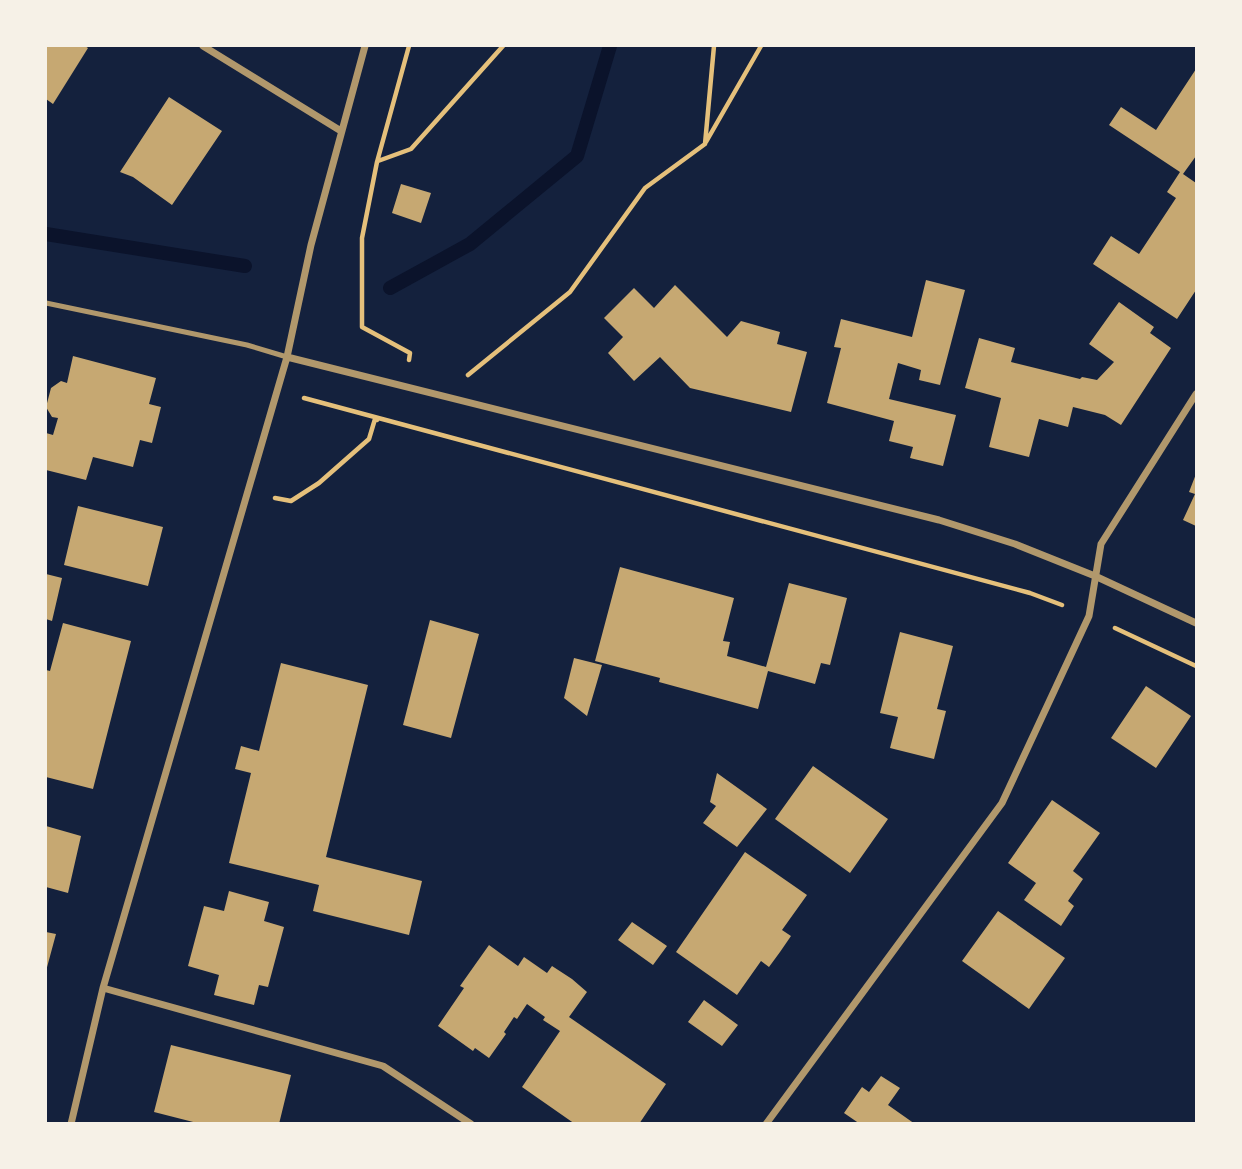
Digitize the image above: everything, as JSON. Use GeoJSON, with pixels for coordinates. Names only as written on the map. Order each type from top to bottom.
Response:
{"type":"FeatureCollection","features":[{"type":"Feature","properties":{"kind":"street"},"geometry":{"type":"LineString","coordinates":[[203,46],[341,131]]}},
{"type":"Feature","properties":{"kind":"street"},"geometry":{"type":"LineString","coordinates":[[71,1124],[103,988],[287,357],[311,244],[365,46]]}},
{"type":"Feature","properties":{"kind":"street"},"geometry":{"type":"LineString","coordinates":[[287,357],[939,520],[1015,544],[1096,576],[1196,623]]}},
{"type":"Feature","properties":{"kind":"street"},"geometry":{"type":"LineString","coordinates":[[766,1124],[1002,803],[1089,616],[1101,544],[1196,394]]}},
{"type":"Feature","properties":{"kind":"street"},"geometry":{"type":"LineString","coordinates":[[103,988],[383,1066],[471,1124]]}},
{"type":"Feature","properties":{"kind":"lane"},"geometry":{"type":"LineString","coordinates":[[46,303],[247,345],[287,357]]}},
{"type":"Feature","properties":{"kind":"path"},"geometry":{"type":"LineString","coordinates":[[392,422],[410,353],[362,327],[362,238],[377,162],[409,46]]}},
{"type":"Feature","properties":{"kind":"path"},"geometry":{"type":"LineString","coordinates":[[377,162],[411,149],[503,46]]}},
{"type":"Feature","properties":{"kind":"path"},"geometry":{"type":"LineString","coordinates":[[705,144],[714,46]]}},
{"type":"Feature","properties":{"kind":"path"},"geometry":{"type":"LineString","coordinates":[[443,395],[570,292],[645,188],[705,144],[761,46]]}},
{"type":"Feature","properties":{"kind":"path"},"geometry":{"type":"LineString","coordinates":[[277,391],[1030,593],[1089,616],[1196,666]]}},
{"type":"Feature","properties":{"kind":"path"},"geometry":{"type":"LineString","coordinates":[[248,492],[290,501],[319,483],[369,439],[375,419],[392,422]]}},
{"type":"Feature","properties":{"kind":"building"},"geometry":{"type":"Polygon","coordinates":[[[46,46],[88,48],[53,104],[46,99],[46,46]]]}},
{"type":"Feature","properties":{"kind":"building"},"geometry":{"type":"Polygon","coordinates":[[[1196,69],[1196,156],[1183,174],[1196,183],[1196,290],[1177,319],[1093,264],[1111,236],[1139,254],[1176,198],[1167,192],[1180,172],[1109,125],[1121,107],[1156,130],[1196,69]]]}},
{"type":"Feature","properties":{"kind":"building"},"geometry":{"type":"Polygon","coordinates":[[[169,97],[222,131],[172,205],[133,177],[120,172],[169,97]]]}},
{"type":"Feature","properties":{"kind":"building"},"geometry":{"type":"Polygon","coordinates":[[[401,184],[431,193],[421,223],[392,213],[401,184]]]}},
{"type":"Feature","properties":{"kind":"building"},"geometry":{"type":"Polygon","coordinates":[[[926,280],[965,290],[940,385],[919,380],[921,370],[898,363],[889,399],[956,415],[943,466],[910,458],[913,447],[889,441],[894,421],[827,403],[841,348],[834,347],[841,319],[912,337],[926,280]]]}},
{"type":"Feature","properties":{"kind":"building"},"geometry":{"type":"Polygon","coordinates":[[[675,285],[727,337],[741,321],[780,332],[777,344],[807,352],[791,412],[690,388],[660,357],[634,381],[608,353],[623,337],[604,318],[634,288],[654,308],[675,285]]]}},
{"type":"Feature","properties":{"kind":"building"},"geometry":{"type":"Polygon","coordinates":[[[1119,302],[1154,327],[1150,333],[1171,348],[1121,425],[1105,415],[1073,407],[1068,427],[1039,419],[1029,457],[989,447],[1001,398],[965,388],[979,338],[1015,348],[1011,362],[1080,379],[1082,377],[1097,380],[1114,362],[1089,344],[1119,302]]]}},
{"type":"Feature","properties":{"kind":"building"},"geometry":{"type":"Polygon","coordinates":[[[73,356],[156,378],[149,404],[161,407],[152,443],[140,440],[133,467],[93,457],[86,480],[46,470],[46,433],[53,435],[58,418],[52,417],[46,407],[51,388],[61,381],[67,383],[73,356]]]}},
{"type":"Feature","properties":{"kind":"building"},"geometry":{"type":"Polygon","coordinates":[[[1196,474],[1196,526],[1183,520],[1195,494],[1189,492],[1196,474]]]}},
{"type":"Feature","properties":{"kind":"building"},"geometry":{"type":"Polygon","coordinates":[[[78,506],[163,527],[148,586],[64,565],[78,506]]]}},
{"type":"Feature","properties":{"kind":"building"},"geometry":{"type":"Polygon","coordinates":[[[620,567],[734,598],[723,641],[730,642],[727,656],[766,667],[789,583],[847,598],[830,665],[821,663],[815,684],[768,671],[758,709],[595,661],[620,567]]]}},
{"type":"Feature","properties":{"kind":"building"},"geometry":{"type":"Polygon","coordinates":[[[46,574],[62,578],[52,621],[46,619],[46,574]]]}},
{"type":"Feature","properties":{"kind":"building"},"geometry":{"type":"Polygon","coordinates":[[[430,620],[479,634],[451,738],[403,725],[430,620]]]}},
{"type":"Feature","properties":{"kind":"building"},"geometry":{"type":"Polygon","coordinates":[[[63,623],[131,641],[93,789],[46,777],[46,670],[50,671],[63,623]]]}},
{"type":"Feature","properties":{"kind":"building"},"geometry":{"type":"Polygon","coordinates":[[[900,632],[953,646],[937,709],[946,711],[934,759],[890,748],[898,717],[880,713],[900,632]]]}},
{"type":"Feature","properties":{"kind":"building"},"geometry":{"type":"Polygon","coordinates":[[[574,658],[602,665],[587,716],[564,698],[574,658]]]}},
{"type":"Feature","properties":{"kind":"building"},"geometry":{"type":"Polygon","coordinates":[[[281,663],[368,685],[326,857],[422,881],[409,935],[313,911],[319,885],[229,863],[251,773],[235,769],[241,746],[259,751],[281,663]]]}},
{"type":"Feature","properties":{"kind":"building"},"geometry":{"type":"Polygon","coordinates":[[[1146,686],[1191,716],[1156,768],[1111,738],[1146,686]]]}},
{"type":"Feature","properties":{"kind":"building"},"geometry":{"type":"Polygon","coordinates":[[[813,766],[888,819],[850,873],[775,819],[813,766]]]}},
{"type":"Feature","properties":{"kind":"building"},"geometry":{"type":"Polygon","coordinates":[[[717,773],[767,809],[737,847],[703,823],[716,806],[710,802],[717,773]]]}},
{"type":"Feature","properties":{"kind":"building"},"geometry":{"type":"Polygon","coordinates":[[[1052,800],[1100,833],[1073,871],[1083,879],[1068,901],[1074,906],[1061,926],[1024,900],[1036,883],[1008,863],[1052,800]]]}},
{"type":"Feature","properties":{"kind":"building"},"geometry":{"type":"Polygon","coordinates":[[[46,826],[81,836],[68,893],[46,887],[46,826]]]}},
{"type":"Feature","properties":{"kind":"building"},"geometry":{"type":"Polygon","coordinates":[[[745,852],[807,895],[782,930],[791,936],[780,952],[769,967],[761,961],[737,995],[676,952],[745,852]]]}},
{"type":"Feature","properties":{"kind":"building"},"geometry":{"type":"Polygon","coordinates":[[[229,891],[269,902],[264,921],[284,927],[268,987],[259,985],[254,1005],[214,995],[219,975],[188,966],[204,906],[224,911],[229,891]]]}},
{"type":"Feature","properties":{"kind":"building"},"geometry":{"type":"Polygon","coordinates":[[[998,911],[1065,958],[1029,1009],[962,961],[998,911]]]}},
{"type":"Feature","properties":{"kind":"building"},"geometry":{"type":"Polygon","coordinates":[[[632,922],[667,946],[653,965],[618,940],[632,922]]]}},
{"type":"Feature","properties":{"kind":"building"},"geometry":{"type":"Polygon","coordinates":[[[46,932],[56,934],[46,971],[46,932]]]}},
{"type":"Feature","properties":{"kind":"building"},"geometry":{"type":"Polygon","coordinates":[[[489,945],[518,966],[524,957],[547,973],[552,966],[572,979],[587,992],[569,1017],[666,1084],[639,1124],[575,1124],[522,1087],[560,1031],[543,1020],[545,1017],[527,1004],[517,1019],[514,1017],[489,1058],[475,1048],[473,1051],[438,1026],[464,988],[460,986],[489,945]]]}},
{"type":"Feature","properties":{"kind":"building"},"geometry":{"type":"Polygon","coordinates":[[[704,1000],[738,1025],[722,1046],[688,1022],[704,1000]]]}},
{"type":"Feature","properties":{"kind":"building"},"geometry":{"type":"Polygon","coordinates":[[[171,1045],[291,1075],[279,1124],[201,1124],[154,1112],[171,1045]]]}},
{"type":"Feature","properties":{"kind":"building"},"geometry":{"type":"Polygon","coordinates":[[[881,1076],[900,1088],[888,1105],[915,1124],[860,1124],[844,1113],[862,1087],[869,1092],[881,1076]]]}},
{"type":"Feature","properties":{"kind":"waterway"},"geometry":{"type":"LineString","coordinates":[[390,288],[470,244],[577,156],[610,46]]}},
{"type":"Feature","properties":{"kind":"waterway"},"geometry":{"type":"LineString","coordinates":[[46,234],[245,266]]}}]}
